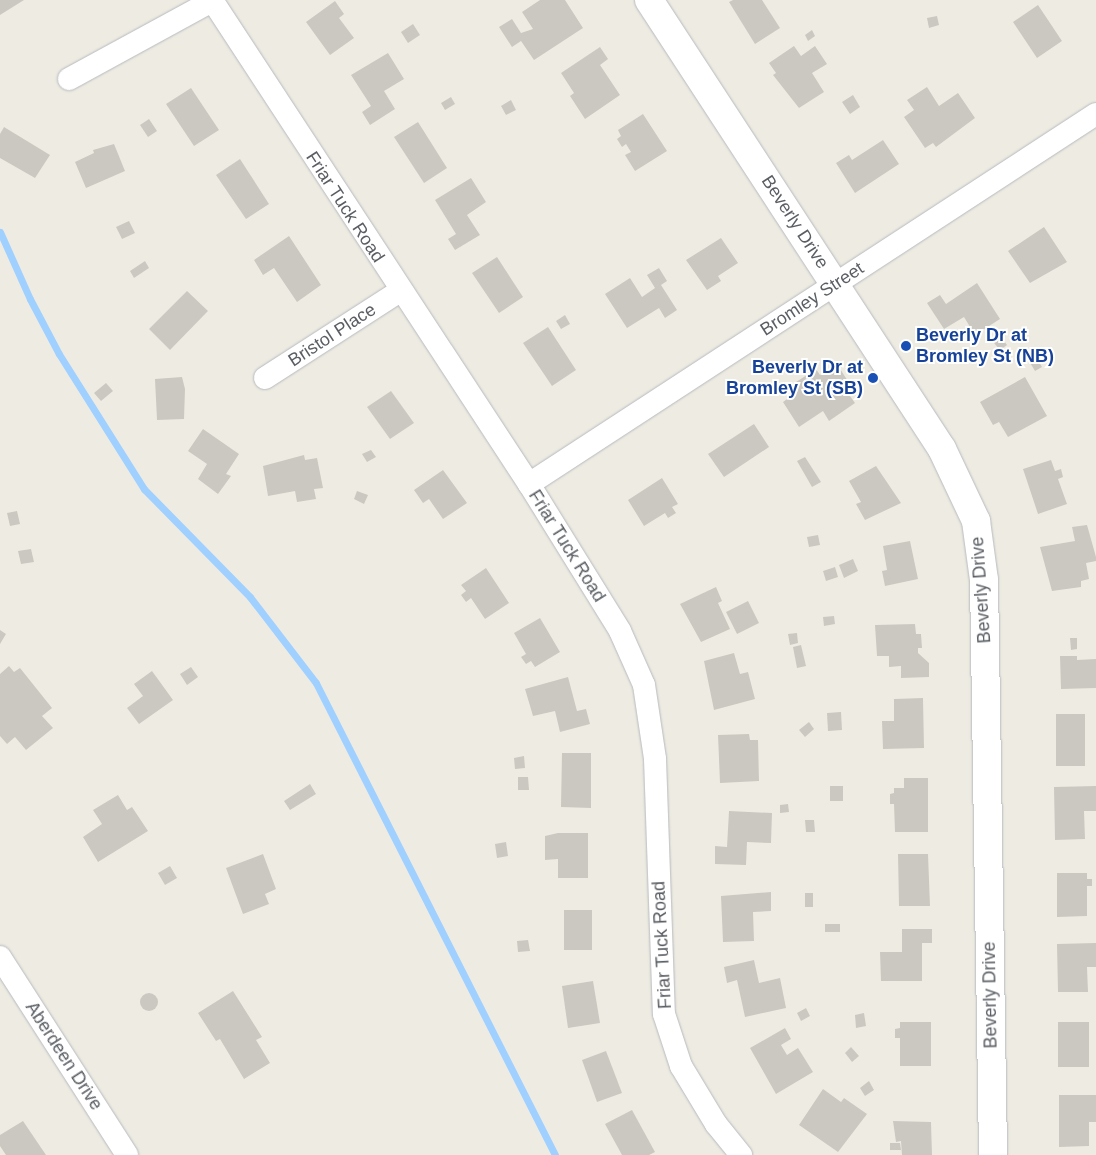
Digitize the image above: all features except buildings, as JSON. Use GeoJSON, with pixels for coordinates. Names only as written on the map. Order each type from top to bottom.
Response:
{"type":"FeatureCollection","features":[{"type":"Feature","properties":{"kind":"street"},"geometry":{"type":"LineString","coordinates":[[69,78],[212,0]]}},
{"type":"Feature","properties":{"kind":"street","name":"Friar Tuck Road"},"geometry":{"type":"LineString","coordinates":[[212,0],[400,291],[529,484],[620,631],[644,685],[655,759],[664,1014],[681,1066],[716,1124],[741,1155]]}},
{"type":"Feature","properties":{"kind":"street","name":"Beverly Drive"},"geometry":{"type":"LineString","coordinates":[[649,0],[942,449],[976,522],[984,580],[993,1155]]}},
{"type":"Feature","properties":{"kind":"street","name":"Bromley Street"},"geometry":{"type":"LineString","coordinates":[[529,484],[1096,114]]}},
{"type":"Feature","properties":{"kind":"street","name":"Bristol Place"},"geometry":{"type":"LineString","coordinates":[[265,378],[400,291]]}},
{"type":"Feature","properties":{"kind":"street","name":"Aberdeen Drive"},"geometry":{"type":"LineString","coordinates":[[0,958],[127,1155]]}},
{"type":"Feature","properties":{"kind":"waterway"},"geometry":{"type":"LineString","coordinates":[[0,232],[30,299],[59,354],[144,489],[250,597],[316,683],[555,1155]]}},
{"type":"Feature","properties":{"kind":"place","name":"Beverly Dr at Bromley St (NB)"},"geometry":{"type":"Point","coordinates":[906,346]}},
{"type":"Feature","properties":{"kind":"place","name":"Beverly Dr at Bromley St (SB)"},"geometry":{"type":"Point","coordinates":[873,378]}}]}
